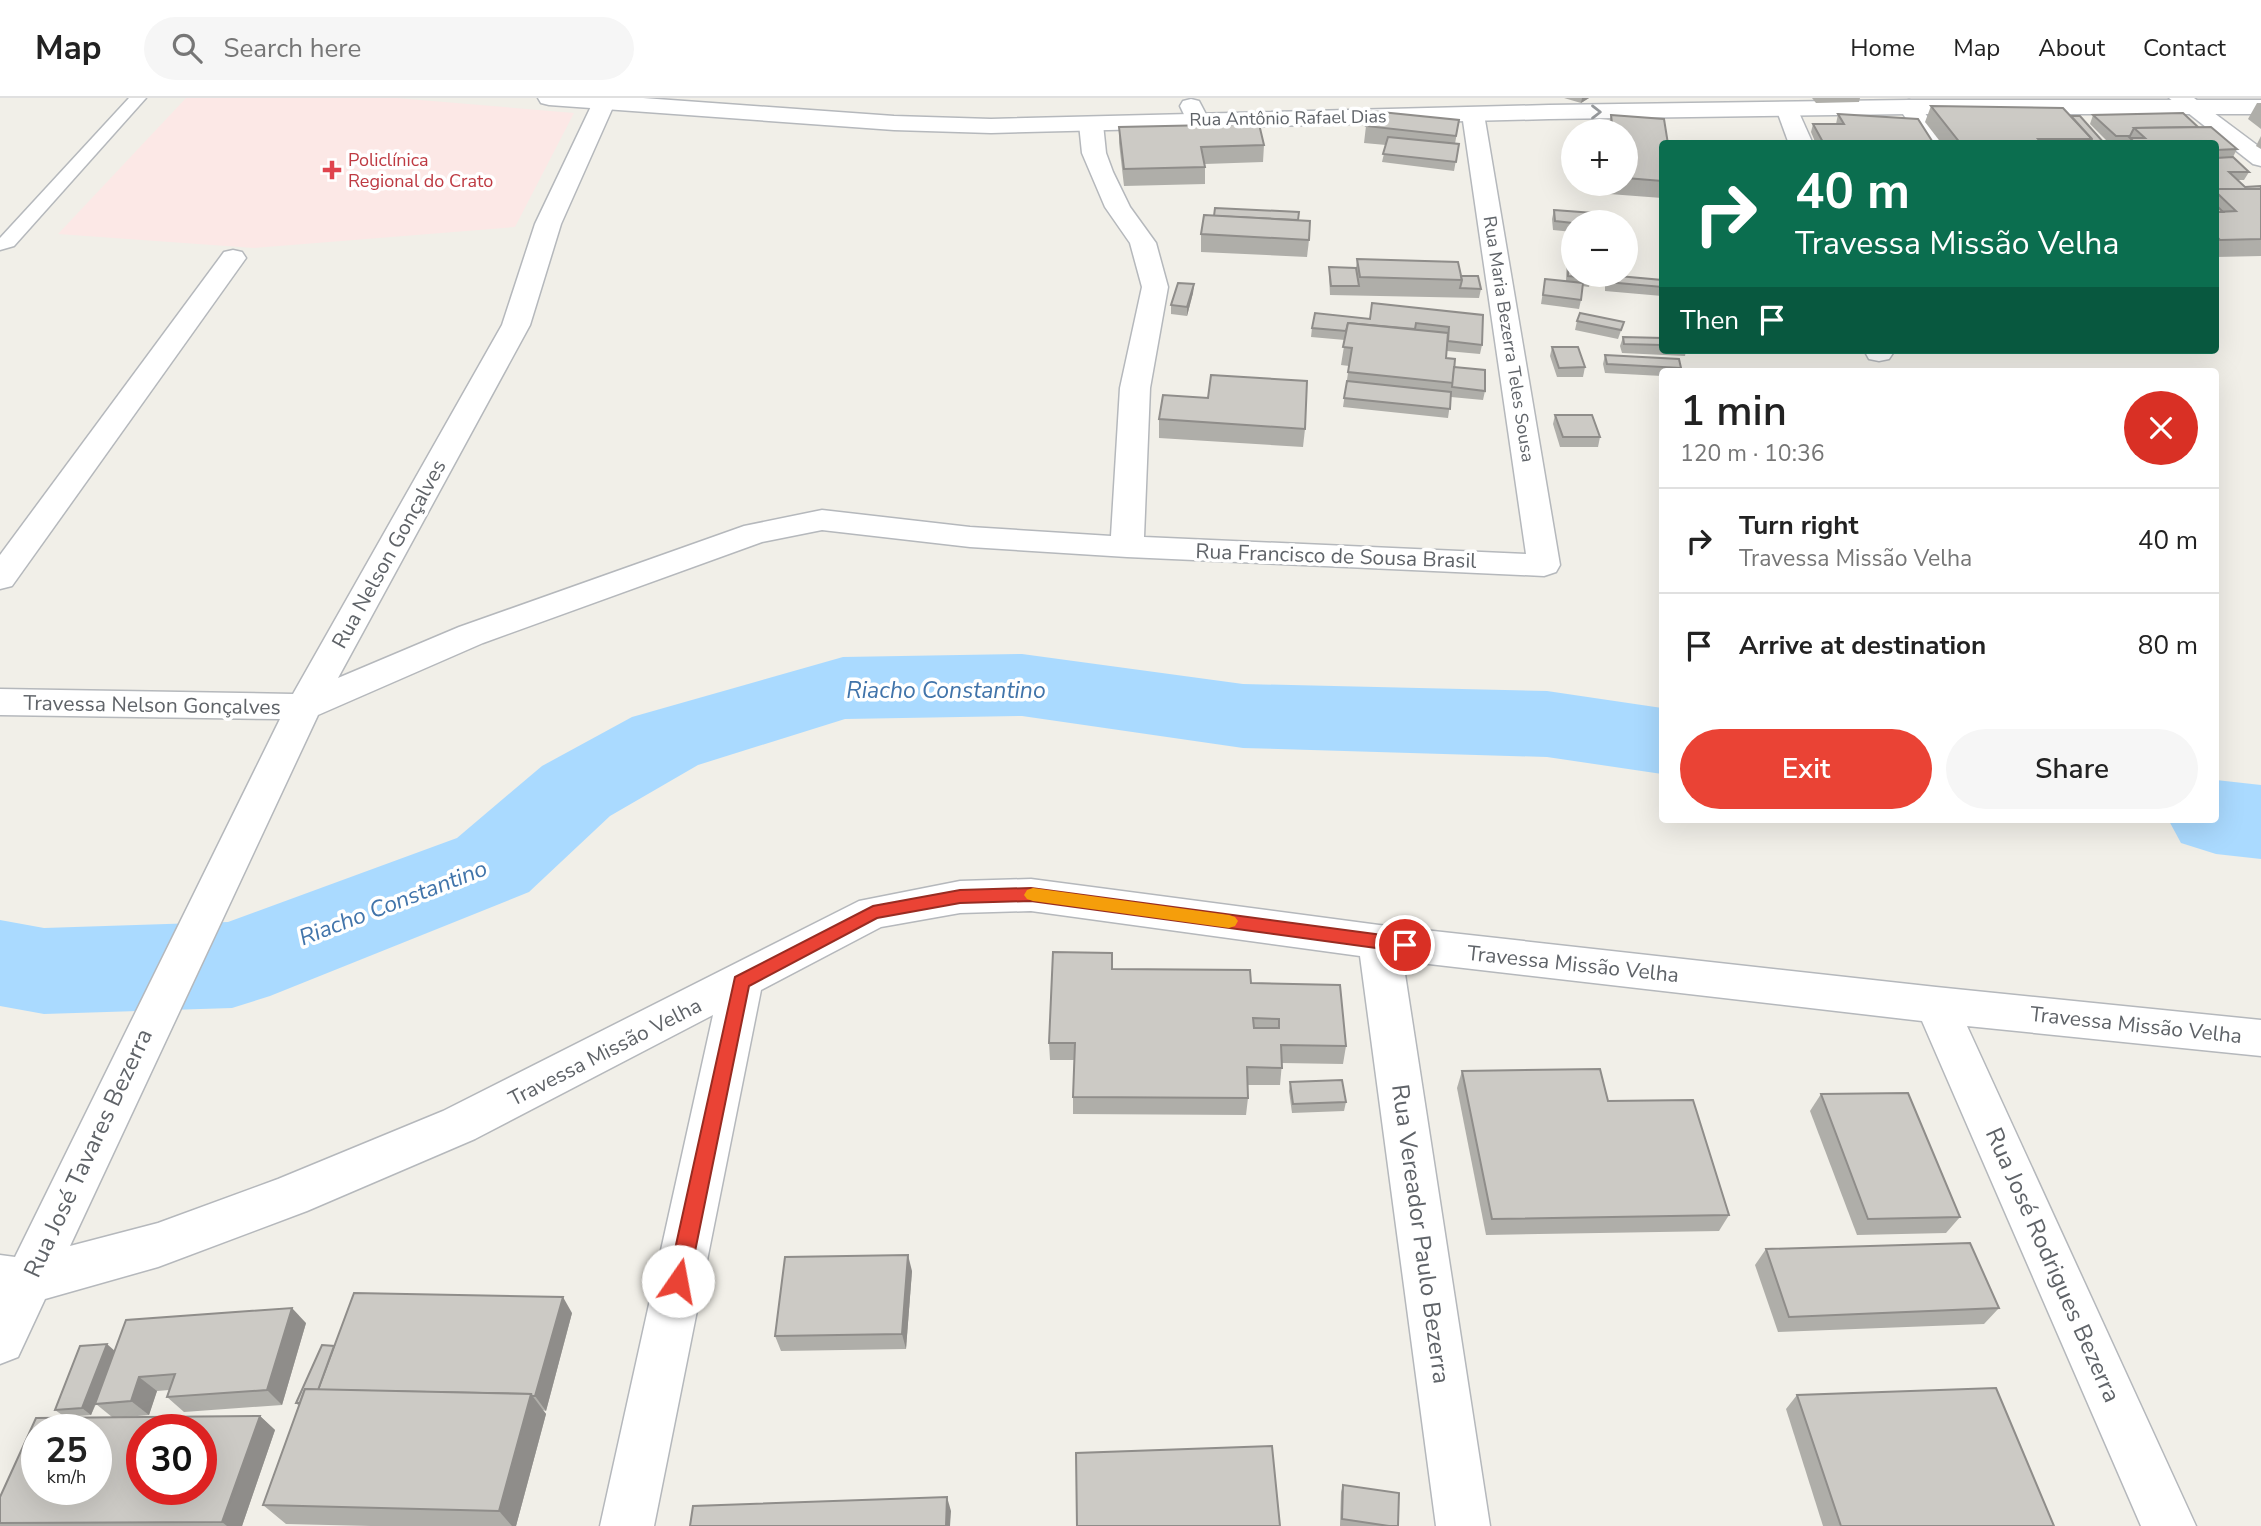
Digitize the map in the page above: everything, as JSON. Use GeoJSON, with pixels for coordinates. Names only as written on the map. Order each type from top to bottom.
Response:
{"type":"FeatureCollection","features":[{"type":"Feature","properties":{"kind":"street","name":"Rua Antônio Rafael Dias"},"geometry":{"type":"LineString","coordinates":[[549,98],[894,123],[991,126],[1091,124],[1194,113],[1430,98]]}},
{"type":"Feature","properties":{"kind":"street","name":"Rua Antônio Rafael Dias"},"geometry":{"type":"LineString","coordinates":[[734,98],[922,110],[1194,113],[1478,106],[1521,113],[2188,104],[2261,107]]}},
{"type":"Feature","properties":{"kind":"street","name":"Rua Nelson Gonçalves"},"geometry":{"type":"LineString","coordinates":[[159,1004],[304,707],[516,325],[548,224],[604,100]]}},
{"type":"Feature","properties":{"kind":"street"},"geometry":{"type":"LineString","coordinates":[[2188,104],[2261,159]]}},
{"type":"Feature","properties":{"kind":"street","name":"Rua Maria Bezerra Teles Sousa"},"geometry":{"type":"LineString","coordinates":[[1478,106],[1544,565]]}},
{"type":"Feature","properties":{"kind":"street"},"geometry":{"type":"LineString","coordinates":[[1909,107],[1933,140]]}},
{"type":"Feature","properties":{"kind":"street"},"geometry":{"type":"LineString","coordinates":[[1788,111],[1799,140]]}},
{"type":"Feature","properties":{"kind":"street"},"geometry":{"type":"LineString","coordinates":[[1091,124],[1094,153],[1101,172],[1118,207],[1143,243],[1155,287],[1135,388],[1127,547]]}},
{"type":"Feature","properties":{"kind":"street"},"geometry":{"type":"LineString","coordinates":[[0,578],[233,258]]}},
{"type":"Feature","properties":{"kind":"street","name":"Rua Francisco de Sousa Brasil"},"geometry":{"type":"LineString","coordinates":[[304,707],[471,635],[755,533],[822,520],[970,537],[1127,547],[1544,565]]}},
{"type":"Feature","properties":{"kind":"street","name":"Travessa Nelson Gonçalves"},"geometry":{"type":"LineString","coordinates":[[0,702],[304,707]]}},
{"type":"Feature","properties":{"kind":"street","name":"Travessa Missão Velha"},"geometry":{"type":"LineString","coordinates":[[14,1280],[158,1245],[289,1196],[459,1125],[873,912],[960,897],[1031,895],[1379,942],[1936,1005],[2261,1038]]}},
{"type":"Feature","properties":{"kind":"street","name":"Rua Vereador Paulo Bezerra"},"geometry":{"type":"LineString","coordinates":[[1379,942],[1463,1526]]}},
{"type":"Feature","properties":{"kind":"street"},"geometry":{"type":"LineString","coordinates":[[627,1526],[741,982]]}},
{"type":"Feature","properties":{"kind":"street","name":"Rua José Tavares Bezerra"},"geometry":{"type":"LineString","coordinates":[[0,1340],[14,1280],[159,1004]]}},
{"type":"Feature","properties":{"kind":"street","name":"Rua José Rodrigues Bezerra"},"geometry":{"type":"LineString","coordinates":[[1936,1005],[2169,1526]]}},
{"type":"Feature","properties":{"kind":"lane"},"geometry":{"type":"LineString","coordinates":[[0,244],[7,242],[138,98]]}},
{"type":"Feature","properties":{"kind":"shaded area","name":"Policlínica Regional do Crato"},"geometry":{"type":"Polygon","coordinates":[[[186,98],[396,98],[574,113],[515,227],[254,248],[58,234],[186,98]]]}},
{"type":"Feature","properties":{"kind":"building"},"geometry":{"type":"Polygon","coordinates":[[[1931,106],[2063,108],[2092,139],[2039,140],[1958,140],[1931,106]]]}},
{"type":"Feature","properties":{"kind":"building"},"geometry":{"type":"Polygon","coordinates":[[[1371,111],[1459,120],[1456,136],[1366,126],[1371,111]]]}},
{"type":"Feature","properties":{"kind":"building"},"geometry":{"type":"Polygon","coordinates":[[[2183,113],[2198,127],[2134,128],[2130,136],[2116,136],[2093,115],[2183,113]]]}},
{"type":"Feature","properties":{"kind":"building"},"geometry":{"type":"Polygon","coordinates":[[[1838,114],[1918,119],[1931,140],[1822,140],[1813,124],[1844,124],[1838,114]]]}},
{"type":"Feature","properties":{"kind":"building"},"geometry":{"type":"Polygon","coordinates":[[[1611,115],[1664,119],[1667,140],[1659,140],[1659,181],[1638,179],[1638,119],[1612,119],[1611,115]]]}},
{"type":"Feature","properties":{"kind":"building"},"geometry":{"type":"Polygon","coordinates":[[[2071,116],[2080,116],[2101,140],[2092,139],[2071,116]]]}},
{"type":"Feature","properties":{"kind":"building"},"geometry":{"type":"Polygon","coordinates":[[[1259,124],[1264,145],[1201,147],[1205,167],[1124,169],[1119,127],[1259,124]]]}},
{"type":"Feature","properties":{"kind":"building"},"geometry":{"type":"Polygon","coordinates":[[[2211,127],[2237,149],[2219,150],[2219,140],[2132,140],[2130,138],[2145,138],[2134,128],[2211,127]]]}},
{"type":"Feature","properties":{"kind":"building"},"geometry":{"type":"Polygon","coordinates":[[[1388,137],[1459,144],[1456,162],[1383,154],[1388,137]]]}},
{"type":"Feature","properties":{"kind":"building"},"geometry":{"type":"Polygon","coordinates":[[[2233,157],[2249,172],[2229,172],[2245,187],[2261,186],[2261,189],[2219,189],[2219,158],[2233,157]]]}},
{"type":"Feature","properties":{"kind":"building"},"geometry":{"type":"Polygon","coordinates":[[[2219,189],[2261,189],[2261,239],[2219,239],[2219,212],[2236,211],[2219,195],[2219,189]]]}},
{"type":"Feature","properties":{"kind":"building"},"geometry":{"type":"Polygon","coordinates":[[[1215,208],[1299,212],[1298,220],[1214,216],[1215,208]]]}},
{"type":"Feature","properties":{"kind":"building"},"geometry":{"type":"Polygon","coordinates":[[[1554,210],[1561,211],[1561,222],[1555,221],[1554,210]]]}},
{"type":"Feature","properties":{"kind":"building"},"geometry":{"type":"Polygon","coordinates":[[[1204,215],[1310,221],[1309,240],[1201,234],[1204,215]]]}},
{"type":"Feature","properties":{"kind":"building"},"geometry":{"type":"Polygon","coordinates":[[[1357,259],[1458,262],[1462,280],[1360,277],[1357,259]]]}},
{"type":"Feature","properties":{"kind":"building"},"geometry":{"type":"Polygon","coordinates":[[[1329,267],[1356,268],[1359,286],[1331,286],[1329,267]]]}},
{"type":"Feature","properties":{"kind":"building"},"geometry":{"type":"Polygon","coordinates":[[[1461,276],[1478,276],[1481,289],[1460,288],[1461,276]]]}},
{"type":"Feature","properties":{"kind":"building"},"geometry":{"type":"Polygon","coordinates":[[[1638,278],[1659,280],[1659,287],[1638,285],[1638,278]]]}},
{"type":"Feature","properties":{"kind":"building"},"geometry":{"type":"Polygon","coordinates":[[[1545,279],[1561,281],[1561,287],[1583,287],[1581,300],[1543,295],[1545,279]]]}},
{"type":"Feature","properties":{"kind":"building"},"geometry":{"type":"Polygon","coordinates":[[[1178,283],[1194,284],[1187,307],[1171,305],[1178,283]]]}},
{"type":"Feature","properties":{"kind":"building"},"geometry":{"type":"Polygon","coordinates":[[[1372,303],[1483,315],[1482,345],[1448,341],[1449,327],[1416,323],[1415,329],[1348,323],[1346,331],[1312,328],[1315,313],[1370,319],[1372,303]]]}},
{"type":"Feature","properties":{"kind":"building"},"geometry":{"type":"Polygon","coordinates":[[[1580,313],[1624,322],[1621,330],[1577,321],[1580,313]]]}},
{"type":"Feature","properties":{"kind":"building"},"geometry":{"type":"Polygon","coordinates":[[[1348,323],[1448,333],[1446,358],[1455,359],[1453,383],[1348,372],[1352,348],[1343,347],[1348,323]]]}},
{"type":"Feature","properties":{"kind":"building"},"geometry":{"type":"Polygon","coordinates":[[[1623,337],[1659,338],[1659,345],[1624,344],[1623,337]]]}},
{"type":"Feature","properties":{"kind":"building"},"geometry":{"type":"Polygon","coordinates":[[[1552,347],[1578,347],[1585,367],[1559,368],[1552,347]]]}},
{"type":"Feature","properties":{"kind":"building"},"geometry":{"type":"Polygon","coordinates":[[[1605,355],[1679,359],[1681,368],[1607,364],[1605,355]]]}},
{"type":"Feature","properties":{"kind":"building"},"geometry":{"type":"Polygon","coordinates":[[[1454,367],[1485,370],[1485,391],[1452,387],[1454,367]]]}},
{"type":"Feature","properties":{"kind":"building"},"geometry":{"type":"Polygon","coordinates":[[[1211,375],[1307,381],[1305,429],[1159,419],[1163,395],[1208,398],[1211,375]]]}},
{"type":"Feature","properties":{"kind":"building"},"geometry":{"type":"Polygon","coordinates":[[[1347,381],[1451,392],[1450,409],[1344,398],[1347,381]]]}},
{"type":"Feature","properties":{"kind":"building"},"geometry":{"type":"Polygon","coordinates":[[[1555,415],[1592,415],[1600,437],[1563,437],[1555,415]]]}},
{"type":"Feature","properties":{"kind":"building"},"geometry":{"type":"Polygon","coordinates":[[[1053,952],[1112,953],[1112,969],[1250,970],[1251,983],[1340,985],[1346,1046],[1281,1045],[1282,1068],[1247,1067],[1248,1098],[1073,1097],[1075,1043],[1049,1043],[1053,952]],[[1253,1018],[1254,1028],[1279,1028],[1279,1019],[1253,1018]]]}},
{"type":"Feature","properties":{"kind":"building"},"geometry":{"type":"Polygon","coordinates":[[[1600,1069],[1608,1101],[1693,1100],[1729,1215],[1492,1219],[1462,1071],[1600,1069]]]}},
{"type":"Feature","properties":{"kind":"building"},"geometry":{"type":"Polygon","coordinates":[[[1342,1080],[1346,1102],[1293,1104],[1290,1082],[1342,1080]]]}},
{"type":"Feature","properties":{"kind":"building"},"geometry":{"type":"Polygon","coordinates":[[[1908,1093],[1960,1217],[1868,1219],[1821,1094],[1908,1093]]]}},
{"type":"Feature","properties":{"kind":"building"},"geometry":{"type":"Polygon","coordinates":[[[1970,1243],[1999,1308],[1789,1317],[1766,1249],[1970,1243]]]}},
{"type":"Feature","properties":{"kind":"building"},"geometry":{"type":"Polygon","coordinates":[[[908,1255],[902,1334],[775,1336],[785,1257],[908,1255]]]}},
{"type":"Feature","properties":{"kind":"building"},"geometry":{"type":"Polygon","coordinates":[[[354,1293],[563,1297],[535,1396],[318,1390],[354,1293]]]}},
{"type":"Feature","properties":{"kind":"building"},"geometry":{"type":"Polygon","coordinates":[[[292,1308],[267,1390],[167,1397],[175,1374],[139,1377],[131,1401],[95,1404],[126,1320],[292,1308]]]}},
{"type":"Feature","properties":{"kind":"building"},"geometry":{"type":"Polygon","coordinates":[[[107,1344],[82,1408],[55,1410],[80,1346],[107,1344]]]}},
{"type":"Feature","properties":{"kind":"building"},"geometry":{"type":"Polygon","coordinates":[[[322,1345],[334,1346],[318,1390],[305,1389],[300,1403],[296,1403],[322,1345]]]}},
{"type":"Feature","properties":{"kind":"building"},"geometry":{"type":"Polygon","coordinates":[[[1996,1388],[2054,1526],[1841,1526],[1797,1395],[1996,1388]]]}},
{"type":"Feature","properties":{"kind":"building"},"geometry":{"type":"Polygon","coordinates":[[[305,1389],[531,1394],[499,1511],[263,1505],[305,1389]]]}},
{"type":"Feature","properties":{"kind":"building"},"geometry":{"type":"Polygon","coordinates":[[[217,1416],[260,1416],[222,1522],[0,1523],[0,1497],[21,1451],[21,1505],[112,1505],[112,1417],[126,1417],[126,1505],[217,1505],[217,1416]]]}},
{"type":"Feature","properties":{"kind":"building"},"geometry":{"type":"Polygon","coordinates":[[[1272,1446],[1280,1526],[1077,1526],[1076,1453],[1272,1446]]]}},
{"type":"Feature","properties":{"kind":"building"},"geometry":{"type":"Polygon","coordinates":[[[1343,1485],[1399,1493],[1398,1526],[1342,1519],[1343,1485]]]}},
{"type":"Feature","properties":{"kind":"building"},"geometry":{"type":"Polygon","coordinates":[[[947,1497],[946,1526],[690,1526],[693,1506],[947,1497]]]}},
{"type":"Feature","properties":{"kind":"waterway","name":"Riacho Constantino"},"geometry":{"type":"LineString","coordinates":[[0,963],[44,971],[232,965],[493,865],[576,791],[665,741],[843,688],[1022,685],[1243,716],[1547,724],[1659,741]]}},
{"type":"Feature","properties":{"kind":"waterway","name":"Riacho Constantino"},"geometry":{"type":"LineString","coordinates":[[2219,817],[2261,822]]}},
{"type":"Feature","properties":{"kind":"slow traffic"},"geometry":{"type":"LineString","coordinates":[[1033,895],[1229,921]]}},
{"type":"Feature","properties":{"kind":"place","name":"Policlínica Regional do Crato"},"geometry":{"type":"Point","coordinates":[332,170]}},
{"type":"Feature","properties":{"kind":"route"},"geometry":{"type":"LineString","coordinates":[[678,1281],[741,982],[873,912],[960,897],[1031,895],[1405,945]]}}]}
